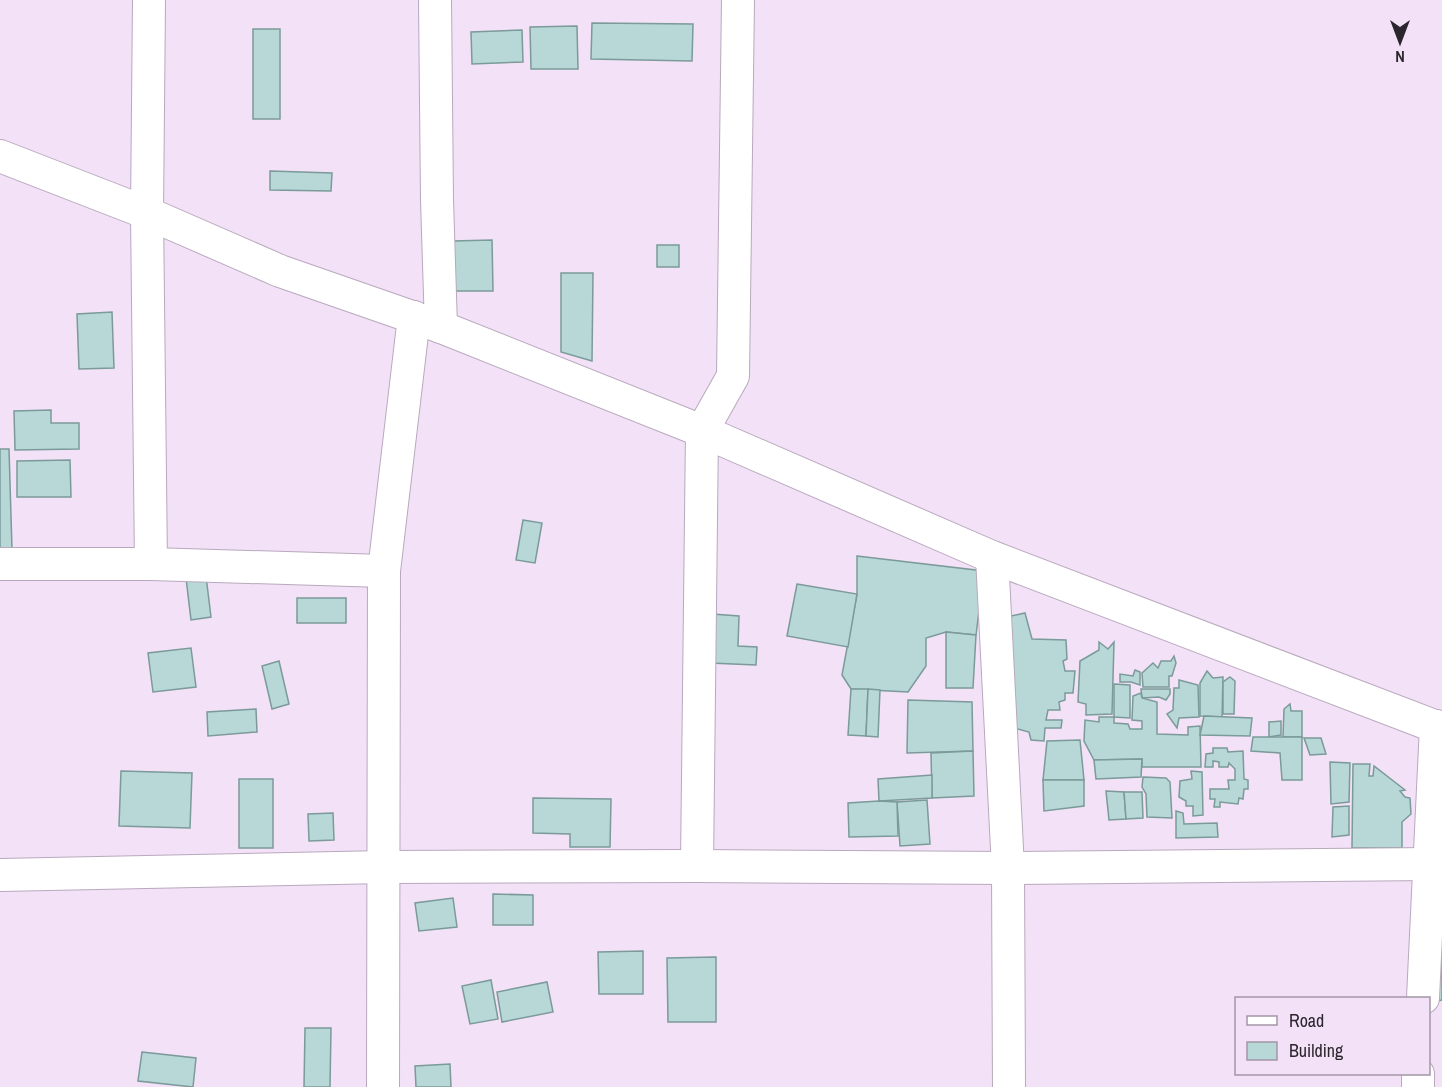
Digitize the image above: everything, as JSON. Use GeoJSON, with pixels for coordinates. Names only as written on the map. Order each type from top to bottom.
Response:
{"type":"FeatureCollection","features":[{"type":"Feature","properties":{"kind":"street"},"geometry":{"type":"LineString","coordinates":[[149,0],[147,213],[151,564]]}},
{"type":"Feature","properties":{"kind":"street"},"geometry":{"type":"LineString","coordinates":[[383,1087],[384,572],[427,322],[437,200],[435,0]]}},
{"type":"Feature","properties":{"kind":"street"},"geometry":{"type":"LineString","coordinates":[[697,866],[702,431],[734,376],[738,0]]}},
{"type":"Feature","properties":{"kind":"street"},"geometry":{"type":"LineString","coordinates":[[0,156],[147,213],[280,271],[427,322],[702,431],[992,557],[1439,728],[1423,997]]}},
{"type":"Feature","properties":{"kind":"street"},"geometry":{"type":"LineString","coordinates":[[992,557],[1008,868],[1009,1087]]}},
{"type":"Feature","properties":{"kind":"street"},"geometry":{"type":"LineString","coordinates":[[0,564],[151,564],[384,572]]}},
{"type":"Feature","properties":{"kind":"street"},"geometry":{"type":"LineString","coordinates":[[0,874],[384,867],[1008,868],[1430,864]]}},
{"type":"Feature","properties":{"kind":"building"},"geometry":{"type":"Polygon","coordinates":[[[592,23],[693,24],[692,61],[591,59],[592,23]]]}},
{"type":"Feature","properties":{"kind":"building"},"geometry":{"type":"Polygon","coordinates":[[[577,26],[578,69],[531,69],[530,27],[577,26]]]}},
{"type":"Feature","properties":{"kind":"building"},"geometry":{"type":"Polygon","coordinates":[[[253,29],[280,29],[280,119],[253,119],[253,29]]]}},
{"type":"Feature","properties":{"kind":"building"},"geometry":{"type":"Polygon","coordinates":[[[522,30],[523,62],[472,64],[471,32],[522,30]]]}},
{"type":"Feature","properties":{"kind":"building"},"geometry":{"type":"Polygon","coordinates":[[[270,171],[332,173],[331,191],[270,190],[270,171]]]}},
{"type":"Feature","properties":{"kind":"building"},"geometry":{"type":"Polygon","coordinates":[[[492,240],[493,291],[454,291],[453,241],[492,240]]]}},
{"type":"Feature","properties":{"kind":"building"},"geometry":{"type":"Polygon","coordinates":[[[657,245],[679,245],[679,267],[657,267],[657,245]]]}},
{"type":"Feature","properties":{"kind":"building"},"geometry":{"type":"Polygon","coordinates":[[[561,273],[593,273],[592,361],[561,352],[561,273]]]}},
{"type":"Feature","properties":{"kind":"building"},"geometry":{"type":"Polygon","coordinates":[[[112,312],[114,368],[79,369],[77,314],[112,312]]]}},
{"type":"Feature","properties":{"kind":"building"},"geometry":{"type":"Polygon","coordinates":[[[51,410],[51,423],[79,423],[79,449],[15,450],[14,411],[51,410]]]}},
{"type":"Feature","properties":{"kind":"building"},"geometry":{"type":"Polygon","coordinates":[[[0,449],[9,449],[12,550],[0,550],[0,449]]]}},
{"type":"Feature","properties":{"kind":"building"},"geometry":{"type":"Polygon","coordinates":[[[70,460],[71,497],[17,497],[17,461],[70,460]]]}},
{"type":"Feature","properties":{"kind":"building"},"geometry":{"type":"Polygon","coordinates":[[[523,520],[542,523],[535,563],[516,560],[523,520]]]}},
{"type":"Feature","properties":{"kind":"building"},"geometry":{"type":"Polygon","coordinates":[[[857,556],[984,571],[976,635],[946,632],[926,638],[926,666],[908,692],[851,689],[842,675],[857,594],[857,556]]]}},
{"type":"Feature","properties":{"kind":"building"},"geometry":{"type":"Polygon","coordinates":[[[206,576],[211,617],[191,620],[186,578],[206,576]]]}},
{"type":"Feature","properties":{"kind":"building"},"geometry":{"type":"Polygon","coordinates":[[[797,584],[857,594],[848,647],[787,636],[797,584]]]}},
{"type":"Feature","properties":{"kind":"building"},"geometry":{"type":"Polygon","coordinates":[[[297,598],[346,598],[346,623],[297,623],[297,598]]]}},
{"type":"Feature","properties":{"kind":"building"},"geometry":{"type":"Polygon","coordinates":[[[1025,613],[1032,639],[1066,640],[1067,659],[1063,661],[1065,671],[1075,671],[1073,693],[1065,693],[1065,700],[1059,702],[1060,710],[1048,710],[1046,720],[1062,720],[1061,728],[1045,728],[1044,741],[1031,740],[1029,732],[1014,728],[1011,616],[1025,613]]]}},
{"type":"Feature","properties":{"kind":"building"},"geometry":{"type":"Polygon","coordinates":[[[712,614],[739,616],[738,646],[757,647],[756,665],[710,663],[712,614]]]}},
{"type":"Feature","properties":{"kind":"building"},"geometry":{"type":"Polygon","coordinates":[[[946,632],[976,635],[973,688],[946,688],[946,632]]]}},
{"type":"Feature","properties":{"kind":"building"},"geometry":{"type":"Polygon","coordinates":[[[1099,642],[1108,649],[1114,642],[1112,714],[1086,715],[1086,704],[1078,702],[1080,661],[1099,650],[1099,642]]]}},
{"type":"Feature","properties":{"kind":"building"},"geometry":{"type":"Polygon","coordinates":[[[191,648],[196,687],[153,692],[148,653],[191,648]]]}},
{"type":"Feature","properties":{"kind":"building"},"geometry":{"type":"Polygon","coordinates":[[[1174,656],[1176,663],[1172,676],[1169,676],[1169,687],[1143,687],[1142,673],[1153,663],[1158,668],[1161,661],[1171,661],[1174,656]]]}},
{"type":"Feature","properties":{"kind":"building"},"geometry":{"type":"Polygon","coordinates":[[[279,661],[289,704],[272,709],[262,666],[279,661]]]}},
{"type":"Feature","properties":{"kind":"building"},"geometry":{"type":"Polygon","coordinates":[[[1135,670],[1140,672],[1140,685],[1120,682],[1120,674],[1133,676],[1135,670]]]}},
{"type":"Feature","properties":{"kind":"building"},"geometry":{"type":"Polygon","coordinates":[[[1207,671],[1213,678],[1223,677],[1222,717],[1200,716],[1200,683],[1207,671]]]}},
{"type":"Feature","properties":{"kind":"building"},"geometry":{"type":"Polygon","coordinates":[[[1230,677],[1235,681],[1234,714],[1223,714],[1223,682],[1230,677]]]}},
{"type":"Feature","properties":{"kind":"building"},"geometry":{"type":"Polygon","coordinates":[[[1179,680],[1198,685],[1199,717],[1179,718],[1177,728],[1167,714],[1173,710],[1174,688],[1179,688],[1179,680]]]}},
{"type":"Feature","properties":{"kind":"building"},"geometry":{"type":"Polygon","coordinates":[[[1114,684],[1130,685],[1130,718],[1114,717],[1114,684]]]}},
{"type":"Feature","properties":{"kind":"building"},"geometry":{"type":"Polygon","coordinates":[[[851,689],[868,689],[866,736],[848,735],[851,689]]]}},
{"type":"Feature","properties":{"kind":"building"},"geometry":{"type":"Polygon","coordinates":[[[868,689],[880,690],[878,737],[866,736],[868,689]]]}},
{"type":"Feature","properties":{"kind":"building"},"geometry":{"type":"Polygon","coordinates":[[[1141,689],[1170,689],[1170,694],[1166,700],[1159,697],[1142,698],[1141,689]]]}},
{"type":"Feature","properties":{"kind":"building"},"geometry":{"type":"Polygon","coordinates":[[[1141,693],[1142,698],[1157,702],[1157,734],[1188,735],[1188,727],[1200,726],[1201,767],[1142,767],[1142,759],[1094,760],[1084,741],[1085,720],[1099,722],[1099,717],[1114,717],[1114,723],[1128,724],[1130,729],[1142,729],[1142,721],[1132,720],[1133,696],[1141,693]]]}},
{"type":"Feature","properties":{"kind":"building"},"geometry":{"type":"Polygon","coordinates":[[[908,700],[972,702],[973,751],[907,753],[908,700]]]}},
{"type":"Feature","properties":{"kind":"building"},"geometry":{"type":"Polygon","coordinates":[[[1290,704],[1291,711],[1302,711],[1302,737],[1283,737],[1284,709],[1290,704]]]}},
{"type":"Feature","properties":{"kind":"building"},"geometry":{"type":"Polygon","coordinates":[[[256,709],[257,732],[208,736],[207,712],[256,709]]]}},
{"type":"Feature","properties":{"kind":"building"},"geometry":{"type":"Polygon","coordinates":[[[1204,716],[1252,718],[1250,736],[1200,735],[1204,716]]]}},
{"type":"Feature","properties":{"kind":"building"},"geometry":{"type":"Polygon","coordinates":[[[1281,721],[1281,735],[1269,737],[1269,722],[1281,721]]]}},
{"type":"Feature","properties":{"kind":"building"},"geometry":{"type":"Polygon","coordinates":[[[1253,737],[1302,737],[1302,780],[1282,780],[1280,753],[1251,751],[1253,737]]]}},
{"type":"Feature","properties":{"kind":"building"},"geometry":{"type":"Polygon","coordinates":[[[1304,738],[1321,738],[1326,754],[1310,755],[1304,738]]]}},
{"type":"Feature","properties":{"kind":"building"},"geometry":{"type":"Polygon","coordinates":[[[1080,740],[1084,780],[1043,780],[1047,741],[1080,740]]]}},
{"type":"Feature","properties":{"kind":"building"},"geometry":{"type":"Polygon","coordinates":[[[1213,748],[1227,748],[1228,752],[1243,751],[1244,779],[1248,780],[1248,789],[1244,789],[1243,799],[1239,798],[1238,804],[1220,802],[1220,807],[1214,807],[1215,799],[1210,799],[1210,789],[1229,789],[1228,780],[1235,780],[1235,769],[1229,763],[1228,767],[1219,767],[1219,762],[1213,761],[1213,767],[1205,767],[1206,754],[1213,753],[1213,748]]]}},
{"type":"Feature","properties":{"kind":"building"},"geometry":{"type":"Polygon","coordinates":[[[973,751],[974,796],[932,798],[931,753],[973,751]]]}},
{"type":"Feature","properties":{"kind":"building"},"geometry":{"type":"Polygon","coordinates":[[[1142,759],[1141,777],[1096,779],[1094,760],[1142,759]]]}},
{"type":"Feature","properties":{"kind":"building"},"geometry":{"type":"Polygon","coordinates":[[[1330,762],[1350,763],[1349,802],[1331,804],[1330,762]]]}},
{"type":"Feature","properties":{"kind":"building"},"geometry":{"type":"Polygon","coordinates":[[[1353,764],[1370,764],[1369,776],[1373,776],[1374,766],[1405,790],[1400,791],[1405,797],[1410,798],[1411,814],[1402,822],[1402,848],[1352,848],[1353,764]]]}},
{"type":"Feature","properties":{"kind":"building"},"geometry":{"type":"Polygon","coordinates":[[[121,771],[192,773],[190,828],[119,826],[121,771]]]}},
{"type":"Feature","properties":{"kind":"building"},"geometry":{"type":"Polygon","coordinates":[[[1191,771],[1202,772],[1203,815],[1193,816],[1193,806],[1186,806],[1186,801],[1179,797],[1180,781],[1192,779],[1191,771]]]}},
{"type":"Feature","properties":{"kind":"building"},"geometry":{"type":"Polygon","coordinates":[[[932,775],[932,798],[879,801],[878,779],[932,775]]]}},
{"type":"Feature","properties":{"kind":"building"},"geometry":{"type":"Polygon","coordinates":[[[1143,777],[1166,778],[1170,782],[1172,818],[1147,817],[1146,794],[1142,787],[1143,777]]]}},
{"type":"Feature","properties":{"kind":"building"},"geometry":{"type":"Polygon","coordinates":[[[239,779],[273,779],[273,848],[239,848],[239,779]]]}},
{"type":"Feature","properties":{"kind":"building"},"geometry":{"type":"Polygon","coordinates":[[[1043,780],[1084,780],[1084,806],[1044,811],[1043,780]]]}},
{"type":"Feature","properties":{"kind":"building"},"geometry":{"type":"Polygon","coordinates":[[[1106,791],[1124,792],[1126,819],[1109,820],[1106,791]]]}},
{"type":"Feature","properties":{"kind":"building"},"geometry":{"type":"Polygon","coordinates":[[[1124,792],[1142,792],[1143,818],[1126,819],[1124,792]]]}},
{"type":"Feature","properties":{"kind":"building"},"geometry":{"type":"Polygon","coordinates":[[[533,798],[611,799],[610,847],[570,847],[570,834],[533,833],[533,798]]]}},
{"type":"Feature","properties":{"kind":"building"},"geometry":{"type":"Polygon","coordinates":[[[927,800],[930,844],[900,846],[897,802],[927,800]]]}},
{"type":"Feature","properties":{"kind":"building"},"geometry":{"type":"Polygon","coordinates":[[[897,802],[898,836],[849,837],[848,803],[897,802]]]}},
{"type":"Feature","properties":{"kind":"building"},"geometry":{"type":"Polygon","coordinates":[[[1349,806],[1349,835],[1332,837],[1333,807],[1349,806]]]}},
{"type":"Feature","properties":{"kind":"building"},"geometry":{"type":"Polygon","coordinates":[[[1176,811],[1183,813],[1184,824],[1217,823],[1218,837],[1176,838],[1176,811]]]}},
{"type":"Feature","properties":{"kind":"building"},"geometry":{"type":"Polygon","coordinates":[[[333,813],[334,840],[309,841],[308,814],[333,813]]]}},
{"type":"Feature","properties":{"kind":"building"},"geometry":{"type":"Polygon","coordinates":[[[493,894],[533,895],[533,925],[493,925],[493,894]]]}},
{"type":"Feature","properties":{"kind":"building"},"geometry":{"type":"Polygon","coordinates":[[[453,898],[457,927],[419,931],[415,903],[453,898]]]}},
{"type":"Feature","properties":{"kind":"building"},"geometry":{"type":"Polygon","coordinates":[[[1442,930],[1442,1000],[1434,1002],[1442,930]]]}},
{"type":"Feature","properties":{"kind":"building"},"geometry":{"type":"Polygon","coordinates":[[[643,951],[643,994],[599,994],[598,952],[643,951]]]}},
{"type":"Feature","properties":{"kind":"building"},"geometry":{"type":"Polygon","coordinates":[[[716,957],[716,1022],[668,1022],[667,958],[716,957]]]}},
{"type":"Feature","properties":{"kind":"building"},"geometry":{"type":"Polygon","coordinates":[[[491,980],[498,1019],[470,1024],[462,986],[491,980]]]}},
{"type":"Feature","properties":{"kind":"building"},"geometry":{"type":"Polygon","coordinates":[[[547,982],[553,1012],[502,1022],[497,992],[547,982]]]}},
{"type":"Feature","properties":{"kind":"building"},"geometry":{"type":"Polygon","coordinates":[[[305,1028],[331,1028],[330,1087],[304,1087],[305,1028]]]}},
{"type":"Feature","properties":{"kind":"building"},"geometry":{"type":"Polygon","coordinates":[[[142,1052],[196,1058],[193,1087],[138,1081],[142,1052]]]}},
{"type":"Feature","properties":{"kind":"building"},"geometry":{"type":"Polygon","coordinates":[[[450,1064],[451,1087],[416,1087],[415,1066],[450,1064]]]}}]}
